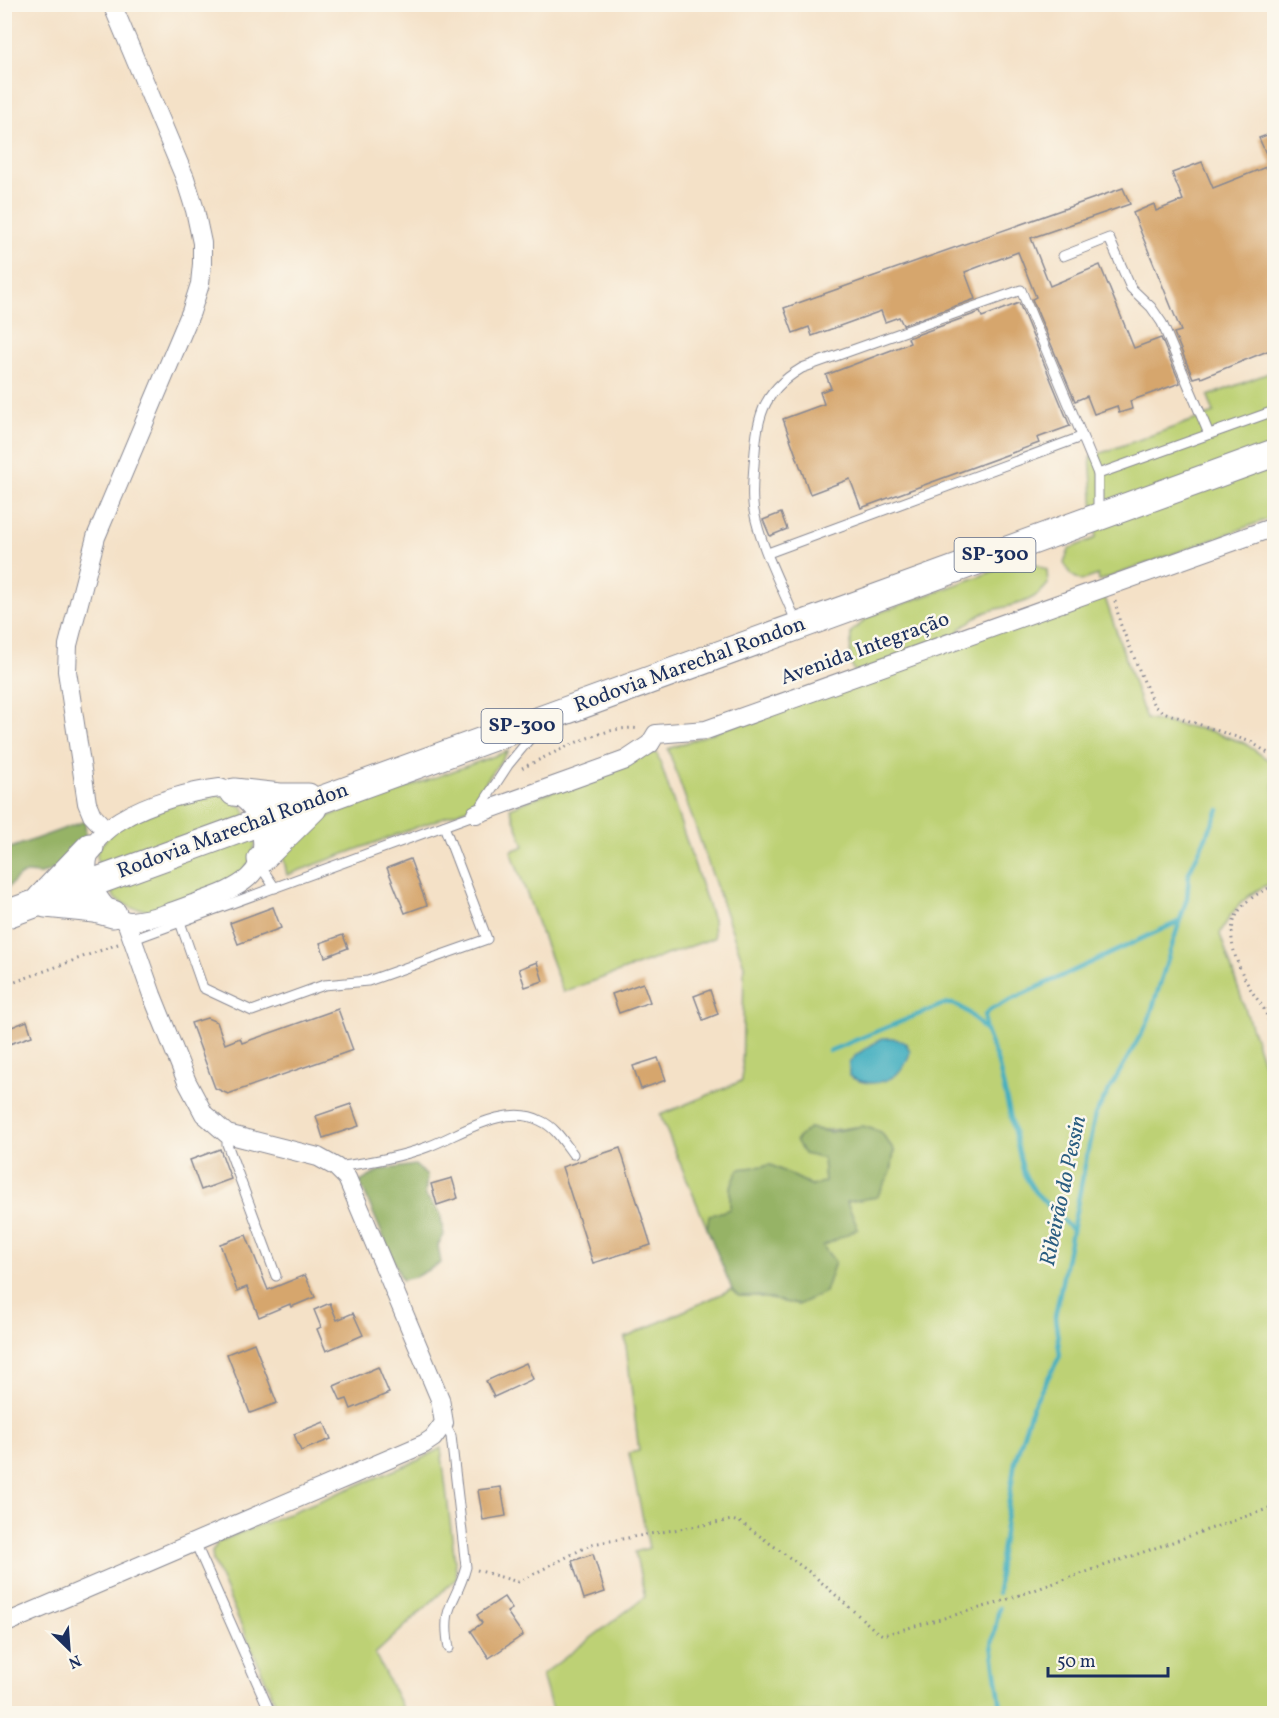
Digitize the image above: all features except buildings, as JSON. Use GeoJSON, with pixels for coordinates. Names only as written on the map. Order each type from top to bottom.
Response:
{"type":"FeatureCollection","features":[{"type":"Feature","properties":{"kind":"main road","name":"Rodovia Marechal Rondon"},"geometry":{"type":"LineString","coordinates":[[4,915],[1275,453]]}},
{"type":"Feature","properties":{"kind":"main road"},"geometry":{"type":"LineString","coordinates":[[234,792],[280,797],[327,797]]}},
{"type":"Feature","properties":{"kind":"main road"},"geometry":{"type":"LineString","coordinates":[[260,862],[305,814],[327,797]]}},
{"type":"Feature","properties":{"kind":"main road"},"geometry":{"type":"LineString","coordinates":[[36,903],[98,839]]}},
{"type":"Feature","properties":{"kind":"main road"},"geometry":{"type":"LineString","coordinates":[[36,903],[84,907],[120,917]]}},
{"type":"Feature","properties":{"kind":"street"},"geometry":{"type":"LineString","coordinates":[[98,839],[87,803],[68,682],[68,645],[96,537],[191,312],[200,284],[202,264],[198,221],[185,178],[112,4]]}},
{"type":"Feature","properties":{"kind":"street","name":"Avenida Integração"},"geometry":{"type":"LineString","coordinates":[[656,734],[706,730],[1275,527]]}},
{"type":"Feature","properties":{"kind":"street"},"geometry":{"type":"LineString","coordinates":[[476,814],[626,760],[650,744],[656,734]]}},
{"type":"Feature","properties":{"kind":"street"},"geometry":{"type":"LineString","coordinates":[[4,1624],[194,1540],[424,1444],[433,1438],[444,1423],[440,1399],[347,1178],[336,1167],[302,1152],[227,1134],[212,1123],[197,1101],[120,917],[96,895],[91,884],[88,866],[98,839],[129,815],[191,793],[220,788],[234,792],[254,810],[259,822],[262,842],[260,862],[252,875],[234,890],[156,917],[120,917]]}},
{"type":"Feature","properties":{"kind":"lane"},"geometry":{"type":"LineString","coordinates":[[1064,256],[1109,238],[1131,288],[1151,307],[1162,323],[1209,434]]}},
{"type":"Feature","properties":{"kind":"lane"},"geometry":{"type":"LineString","coordinates":[[798,626],[768,553],[752,499],[756,426],[766,399],[784,378],[802,368],[1021,290],[1098,474],[1098,517]]}},
{"type":"Feature","properties":{"kind":"lane"},"geometry":{"type":"LineString","coordinates":[[1098,474],[1275,411]]}},
{"type":"Feature","properties":{"kind":"lane"},"geometry":{"type":"LineString","coordinates":[[768,553],[1081,437]]}},
{"type":"Feature","properties":{"kind":"lane"},"geometry":{"type":"LineString","coordinates":[[131,940],[476,814],[524,743],[554,715]]}},
{"type":"Feature","properties":{"kind":"lane"},"geometry":{"type":"LineString","coordinates":[[180,922],[203,988],[252,1011],[324,985],[368,981],[487,939],[444,826]]}},
{"type":"Feature","properties":{"kind":"lane"},"geometry":{"type":"LineString","coordinates":[[260,862],[268,881],[275,888]]}},
{"type":"Feature","properties":{"kind":"lane"},"geometry":{"type":"LineString","coordinates":[[336,1167],[361,1164],[427,1147],[505,1116],[524,1116],[540,1120],[551,1128],[573,1154]]}},
{"type":"Feature","properties":{"kind":"lane"},"geometry":{"type":"LineString","coordinates":[[227,1134],[227,1144],[276,1276]]}},
{"type":"Feature","properties":{"kind":"lane"},"geometry":{"type":"LineString","coordinates":[[444,1423],[451,1436],[466,1567],[462,1581],[447,1608],[446,1630],[449,1648]]}},
{"type":"Feature","properties":{"kind":"lane"},"geometry":{"type":"LineString","coordinates":[[194,1540],[271,1713]]}},
{"type":"Feature","properties":{"kind":"path"},"geometry":{"type":"LineString","coordinates":[[1116,582],[1115,599],[1119,623],[1154,706],[1163,712],[1251,742],[1275,757]]}},
{"type":"Feature","properties":{"kind":"path"},"geometry":{"type":"LineString","coordinates":[[499,778],[589,739],[623,728],[643,729],[656,734]]}},
{"type":"Feature","properties":{"kind":"path"},"geometry":{"type":"LineString","coordinates":[[1275,886],[1248,900],[1237,911],[1231,928],[1243,975],[1268,1020],[1275,1062]]}},
{"type":"Feature","properties":{"kind":"path"},"geometry":{"type":"LineString","coordinates":[[4,986],[131,940]]}},
{"type":"Feature","properties":{"kind":"path"},"geometry":{"type":"LineString","coordinates":[[466,1567],[518,1582],[592,1545],[732,1520],[742,1522],[812,1574],[877,1632],[884,1635],[993,1604],[1273,1508]]}},
{"type":"Feature","properties":{"kind":"green space"},"geometry":{"type":"Polygon","coordinates":[[[1274,371],[1274,517],[1099,581],[1098,575],[1081,581],[1070,574],[1064,562],[1070,548],[1096,538],[1090,457],[1214,413],[1208,396],[1274,371]]]}},
{"type":"Feature","properties":{"kind":"green space"},"geometry":{"type":"Polygon","coordinates":[[[1031,562],[1047,570],[1048,584],[1028,600],[989,611],[974,619],[960,629],[962,643],[1103,592],[1146,719],[1207,730],[1244,743],[1274,764],[1274,882],[1256,891],[1242,902],[1220,934],[1274,1095],[1274,1713],[553,1713],[542,1675],[645,1597],[635,1552],[649,1548],[629,1453],[639,1451],[625,1338],[732,1289],[739,1296],[757,1296],[798,1305],[823,1246],[847,1202],[891,1172],[894,1151],[883,1138],[865,1128],[824,1130],[809,1128],[823,1158],[825,1181],[813,1186],[771,1165],[730,1188],[730,1209],[710,1216],[707,1228],[660,1115],[742,1081],[744,965],[668,749],[860,680],[850,663],[851,632],[870,616],[1013,564],[1031,562]]]}},
{"type":"Feature","properties":{"kind":"green space"},"geometry":{"type":"Polygon","coordinates":[[[508,751],[487,780],[472,807],[287,875],[283,855],[316,822],[508,751]]]}},
{"type":"Feature","properties":{"kind":"green space"},"geometry":{"type":"Polygon","coordinates":[[[657,753],[713,920],[714,938],[563,992],[511,851],[524,846],[510,808],[644,754],[657,753]]]}},
{"type":"Feature","properties":{"kind":"green space"},"geometry":{"type":"Polygon","coordinates":[[[220,795],[244,808],[256,842],[250,862],[238,878],[150,910],[132,908],[115,899],[97,861],[97,850],[115,828],[189,797],[220,795]]]}},
{"type":"Feature","properties":{"kind":"green space"},"geometry":{"type":"Polygon","coordinates":[[[85,821],[86,839],[66,860],[48,872],[23,874],[5,889],[5,850],[85,821]]]}},
{"type":"Feature","properties":{"kind":"green space"},"geometry":{"type":"Polygon","coordinates":[[[863,1126],[881,1132],[894,1150],[891,1172],[877,1197],[847,1202],[858,1229],[823,1246],[835,1262],[825,1292],[798,1305],[757,1296],[739,1296],[732,1289],[707,1228],[709,1216],[730,1209],[730,1188],[739,1169],[771,1165],[813,1186],[825,1181],[823,1158],[804,1154],[796,1140],[809,1128],[830,1132],[863,1126]]]}},
{"type":"Feature","properties":{"kind":"green space"},"geometry":{"type":"Polygon","coordinates":[[[415,1165],[427,1176],[425,1195],[440,1213],[444,1235],[438,1245],[441,1263],[415,1277],[402,1280],[360,1182],[381,1170],[415,1165]]]}},
{"type":"Feature","properties":{"kind":"green space"},"geometry":{"type":"Polygon","coordinates":[[[441,1448],[457,1578],[375,1654],[405,1713],[280,1713],[213,1561],[212,1552],[218,1542],[417,1461],[441,1448]]]}},
{"type":"Feature","properties":{"kind":"water"},"geometry":{"type":"Polygon","coordinates":[[[882,1038],[893,1038],[906,1043],[910,1052],[901,1070],[886,1080],[877,1082],[868,1083],[849,1076],[849,1063],[857,1054],[882,1038]]]}},
{"type":"Feature","properties":{"kind":"waterway","name":"Ribeirão do Pessin"},"geometry":{"type":"LineString","coordinates":[[998,1593],[1000,1559],[1015,1461],[1032,1407],[1060,1356],[1055,1317],[1095,1115],[1148,1022],[1187,898],[1189,872],[1219,810]]}},
{"type":"Feature","properties":{"kind":"waterway"},"geometry":{"type":"LineString","coordinates":[[1072,1230],[1035,1192],[1024,1174],[998,1063],[985,1029],[985,1015],[991,1009],[1180,921]]}},
{"type":"Feature","properties":{"kind":"waterway"},"geometry":{"type":"LineString","coordinates":[[829,1051],[944,1004],[961,1008],[984,1029]]}},
{"type":"Feature","properties":{"kind":"waterway","name":"Ribeirão do Pessin"},"geometry":{"type":"LineString","coordinates":[[999,1608],[992,1645],[1002,1714]]}}]}
